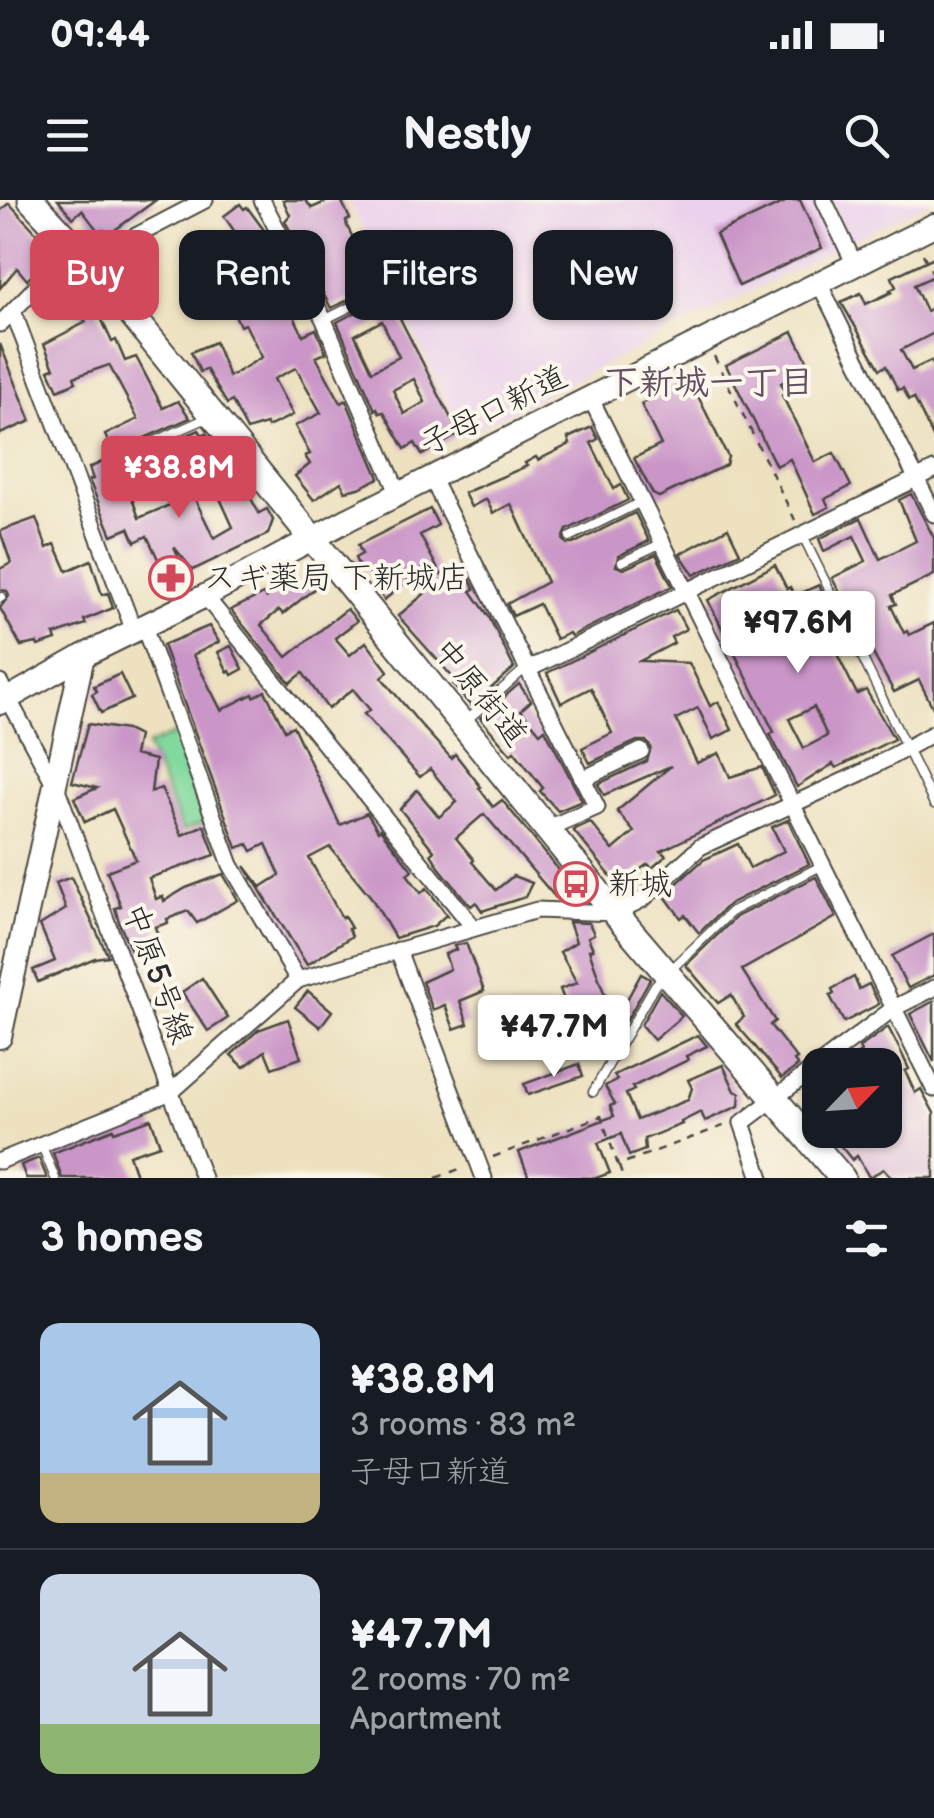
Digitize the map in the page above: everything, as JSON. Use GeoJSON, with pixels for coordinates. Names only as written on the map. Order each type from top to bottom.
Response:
{"type":"FeatureCollection","features":[{"type":"Feature","properties":{"kind":"main road","name":"中原街道"},"geometry":{"type":"LineString","coordinates":[[32,200],[60,230]]}},
{"type":"Feature","properties":{"kind":"main road","name":"中原街道"},"geometry":{"type":"LineString","coordinates":[[135,320],[615,913],[842,1178]]}},
{"type":"Feature","properties":{"kind":"street"},"geometry":{"type":"LineString","coordinates":[[136,230],[204,200]]}},
{"type":"Feature","properties":{"kind":"street"},"geometry":{"type":"LineString","coordinates":[[262,200],[278,230]]}},
{"type":"Feature","properties":{"kind":"street"},"geometry":{"type":"LineString","coordinates":[[824,200],[855,265]]}},
{"type":"Feature","properties":{"kind":"street","name":"子母口新道"},"geometry":{"type":"LineString","coordinates":[[2,692],[205,596],[934,225]]}},
{"type":"Feature","properties":{"kind":"street"},"geometry":{"type":"LineString","coordinates":[[819,283],[934,514]]}},
{"type":"Feature","properties":{"kind":"street"},"geometry":{"type":"LineString","coordinates":[[0,324],[30,296]]}},
{"type":"Feature","properties":{"kind":"street"},"geometry":{"type":"LineString","coordinates":[[12,311],[230,865],[298,980]]}},
{"type":"Feature","properties":{"kind":"street"},"geometry":{"type":"LineString","coordinates":[[324,320],[399,495]]}},
{"type":"Feature","properties":{"kind":"street"},"geometry":{"type":"LineString","coordinates":[[591,399],[934,1089]]}},
{"type":"Feature","properties":{"kind":"street"},"geometry":{"type":"LineString","coordinates":[[528,668],[934,470]]}},
{"type":"Feature","properties":{"kind":"street"},"geometry":{"type":"LineString","coordinates":[[432,478],[598,807],[548,828]]}},
{"type":"Feature","properties":{"kind":"street"},"geometry":{"type":"LineString","coordinates":[[205,596],[474,928]]}},
{"type":"Feature","properties":{"kind":"street"},"geometry":{"type":"LineString","coordinates":[[0,1037],[84,656]]}},
{"type":"Feature","properties":{"kind":"street","name":"中原5号線"},"geometry":{"type":"LineString","coordinates":[[2,692],[56,789],[202,1178]]}},
{"type":"Feature","properties":{"kind":"street"},"geometry":{"type":"LineString","coordinates":[[0,1161],[172,1092],[298,980],[537,910],[615,913],[643,899],[700,846],[934,734]]}},
{"type":"Feature","properties":{"kind":"street"},"geometry":{"type":"LineString","coordinates":[[583,779],[640,751]]}},
{"type":"Feature","properties":{"kind":"street"},"geometry":{"type":"LineString","coordinates":[[398,950],[482,1170]]}},
{"type":"Feature","properties":{"kind":"street"},"geometry":{"type":"LineString","coordinates":[[761,1178],[742,1122],[894,1008],[934,988]]}},
{"type":"Feature","properties":{"kind":"lane"},"geometry":{"type":"LineString","coordinates":[[109,462],[211,416]]}},
{"type":"Feature","properties":{"kind":"lane"},"geometry":{"type":"LineString","coordinates":[[570,537],[641,502]]}},
{"type":"Feature","properties":{"kind":"lane"},"geometry":{"type":"LineString","coordinates":[[802,534],[934,804]]}},
{"type":"Feature","properties":{"kind":"lane"},"geometry":{"type":"LineString","coordinates":[[622,562],[662,543]]}},
{"type":"Feature","properties":{"kind":"lane"},"geometry":{"type":"LineString","coordinates":[[463,724],[528,668]]}},
{"type":"Feature","properties":{"kind":"lane"},"geometry":{"type":"LineString","coordinates":[[593,1092],[655,985],[667,973],[732,911],[822,866]]}},
{"type":"Feature","properties":{"kind":"lane"},"geometry":{"type":"LineString","coordinates":[[42,1146],[54,1178]]}},
{"type":"Feature","properties":{"kind":"path"},"geometry":{"type":"LineString","coordinates":[[924,254],[934,276]]}},
{"type":"Feature","properties":{"kind":"path"},"geometry":{"type":"LineString","coordinates":[[706,340],[802,534]]}},
{"type":"Feature","properties":{"kind":"path"},"geometry":{"type":"LineString","coordinates":[[436,1178],[482,1170],[600,1116],[623,1178]]}},
{"type":"Feature","properties":{"kind":"path"},"geometry":{"type":"LineString","coordinates":[[618,1165],[732,1122],[742,1122]]}},
{"type":"Feature","properties":{"kind":"shaded area"},"geometry":{"type":"Polygon","coordinates":[[[348,200],[818,200],[838,243],[837,248],[464,435],[407,320],[513,320],[513,230],[363,230],[348,200]]]}},
{"type":"Feature","properties":{"kind":"shaded area"},"geometry":{"type":"Polygon","coordinates":[[[828,200],[933,200],[852,240],[846,238],[828,200]]]}},
{"type":"Feature","properties":{"kind":"green space"},"geometry":{"type":"Polygon","coordinates":[[[181,731],[213,818],[183,831],[147,746],[181,731]]]}},
{"type":"Feature","properties":{"kind":"building"},"geometry":{"type":"Polygon","coordinates":[[[58,200],[156,200],[115,230],[97,230],[82,210],[73,218],[58,200]]]}},
{"type":"Feature","properties":{"kind":"building"},"geometry":{"type":"Polygon","coordinates":[[[283,200],[305,200],[312,208],[341,200],[350,219],[346,221],[349,230],[345,230],[345,302],[331,308],[325,297],[325,230],[290,230],[285,221],[290,215],[283,200]]]}},
{"type":"Feature","properties":{"kind":"building"},"geometry":{"type":"Polygon","coordinates":[[[789,200],[800,200],[822,248],[739,286],[716,234],[789,200]]]}},
{"type":"Feature","properties":{"kind":"building"},"geometry":{"type":"Polygon","coordinates":[[[9,203],[34,230],[30,230],[30,277],[27,280],[17,268],[0,288],[0,211],[9,203]]]}},
{"type":"Feature","properties":{"kind":"building"},"geometry":{"type":"Polygon","coordinates":[[[240,204],[244,209],[247,207],[264,230],[233,230],[224,216],[240,204]]]}},
{"type":"Feature","properties":{"kind":"building"},"geometry":{"type":"Polygon","coordinates":[[[934,257],[934,276],[914,285],[926,311],[934,307],[934,333],[901,350],[912,370],[931,361],[934,367],[934,439],[914,398],[909,400],[903,388],[898,390],[886,366],[880,369],[841,302],[861,293],[866,304],[892,292],[896,287],[892,277],[934,257]]]}},
{"type":"Feature","properties":{"kind":"building"},"geometry":{"type":"Polygon","coordinates":[[[345,318],[401,320],[459,434],[422,455],[415,443],[405,449],[384,412],[375,410],[337,322],[345,318]],[[382,321],[355,335],[372,371],[399,357],[382,321]],[[414,379],[393,390],[404,414],[425,402],[414,379]]]}},
{"type":"Feature","properties":{"kind":"building"},"geometry":{"type":"Polygon","coordinates":[[[102,320],[125,361],[136,357],[163,408],[178,401],[190,418],[113,452],[105,435],[138,419],[109,365],[74,377],[76,382],[58,390],[49,370],[54,368],[44,344],[86,322],[102,320]]]}},
{"type":"Feature","properties":{"kind":"building"},"geometry":{"type":"Polygon","coordinates":[[[237,320],[296,320],[303,335],[316,329],[326,353],[316,357],[341,403],[346,400],[379,478],[345,491],[341,482],[314,500],[295,476],[310,464],[305,456],[310,454],[295,426],[321,413],[296,368],[274,379],[293,415],[268,427],[266,424],[247,430],[232,401],[227,404],[206,369],[200,372],[191,352],[215,342],[229,377],[262,357],[245,324],[240,326],[237,320]]]}},
{"type":"Feature","properties":{"kind":"building"},"geometry":{"type":"Polygon","coordinates":[[[793,332],[811,368],[781,383],[786,393],[782,395],[815,462],[834,453],[851,486],[825,499],[829,507],[815,514],[790,459],[776,466],[726,365],[793,332]]]}},
{"type":"Feature","properties":{"kind":"building"},"geometry":{"type":"Polygon","coordinates":[[[0,344],[31,421],[0,434],[0,344]]]}},
{"type":"Feature","properties":{"kind":"building"},"geometry":{"type":"Polygon","coordinates":[[[690,380],[728,457],[726,465],[659,497],[653,494],[634,458],[661,445],[641,404],[690,380]]]}},
{"type":"Feature","properties":{"kind":"building"},"geometry":{"type":"Polygon","coordinates":[[[592,427],[598,439],[591,443],[614,489],[621,485],[628,500],[567,530],[563,539],[573,544],[635,513],[649,541],[618,556],[616,566],[624,569],[656,554],[672,586],[571,636],[569,633],[556,639],[539,604],[513,616],[507,604],[547,582],[511,504],[493,513],[486,499],[471,507],[464,493],[570,444],[568,438],[592,427]]]}},
{"type":"Feature","properties":{"kind":"building"},"geometry":{"type":"Polygon","coordinates":[[[199,430],[202,435],[206,433],[220,455],[165,488],[156,469],[166,465],[159,448],[199,430]]]}},
{"type":"Feature","properties":{"kind":"building"},"geometry":{"type":"Polygon","coordinates":[[[130,461],[137,477],[126,482],[139,518],[193,495],[214,538],[233,527],[219,496],[223,494],[218,484],[238,475],[259,513],[267,509],[273,520],[268,534],[193,570],[174,547],[185,574],[169,582],[147,536],[135,542],[129,528],[112,535],[89,480],[93,479],[89,468],[102,462],[105,469],[111,469],[130,461]]]}},
{"type":"Feature","properties":{"kind":"building"},"geometry":{"type":"Polygon","coordinates":[[[911,494],[934,538],[934,575],[892,595],[896,604],[891,606],[904,633],[909,635],[934,623],[934,710],[919,680],[894,692],[832,578],[866,561],[854,536],[824,551],[819,539],[861,518],[880,559],[916,541],[899,500],[911,494]]]}},
{"type":"Feature","properties":{"kind":"building"},"geometry":{"type":"Polygon","coordinates":[[[430,509],[438,525],[420,535],[441,575],[456,565],[464,578],[468,576],[475,589],[471,591],[488,615],[514,668],[471,706],[453,685],[457,682],[398,616],[435,585],[423,569],[384,600],[367,568],[361,571],[355,558],[362,554],[358,545],[430,509]]]}},
{"type":"Feature","properties":{"kind":"building"},"geometry":{"type":"Polygon","coordinates":[[[36,518],[47,548],[55,544],[67,571],[91,560],[102,595],[108,593],[113,608],[84,620],[86,624],[54,635],[56,640],[21,646],[0,608],[9,596],[7,591],[0,590],[0,569],[11,563],[0,531],[36,518]]]}},
{"type":"Feature","properties":{"kind":"building"},"geometry":{"type":"Polygon","coordinates":[[[728,528],[740,553],[694,575],[680,554],[728,528]]]}},
{"type":"Feature","properties":{"kind":"building"},"geometry":{"type":"Polygon","coordinates":[[[775,565],[795,596],[819,585],[828,604],[815,610],[857,694],[866,690],[894,739],[836,768],[833,764],[797,787],[708,600],[775,565]],[[775,593],[743,609],[759,644],[763,642],[766,648],[795,634],[775,593]],[[814,707],[789,719],[804,748],[827,736],[814,707]]]}},
{"type":"Feature","properties":{"kind":"building"},"geometry":{"type":"Polygon","coordinates":[[[310,576],[319,585],[283,614],[279,610],[261,625],[287,657],[347,609],[357,621],[335,638],[350,655],[366,642],[388,671],[382,678],[420,724],[451,758],[455,754],[493,807],[502,800],[584,901],[556,898],[484,814],[456,838],[472,862],[496,890],[513,876],[532,883],[525,897],[482,911],[476,902],[471,906],[467,902],[439,867],[431,854],[434,851],[400,809],[417,790],[439,817],[457,802],[430,769],[420,777],[364,714],[370,710],[353,689],[328,709],[303,673],[290,683],[231,610],[263,594],[266,598],[292,579],[299,586],[310,576]]]}},
{"type":"Feature","properties":{"kind":"building"},"geometry":{"type":"Polygon","coordinates":[[[676,610],[686,629],[671,637],[674,643],[640,661],[689,663],[710,706],[718,702],[732,730],[713,739],[698,708],[676,719],[697,763],[719,753],[730,777],[762,767],[775,795],[661,851],[666,856],[652,868],[648,864],[629,877],[634,883],[623,891],[573,830],[590,822],[613,850],[634,832],[617,811],[671,766],[604,795],[598,784],[647,761],[651,747],[646,741],[637,741],[590,763],[582,748],[612,733],[591,688],[561,703],[547,673],[676,610]]]}},
{"type":"Feature","properties":{"kind":"building"},"geometry":{"type":"Polygon","coordinates":[[[209,626],[219,642],[193,655],[221,710],[265,691],[285,730],[293,726],[340,825],[367,813],[412,870],[407,874],[421,893],[427,888],[448,917],[434,926],[395,938],[371,897],[330,847],[309,858],[352,936],[307,965],[245,866],[261,887],[280,875],[266,844],[252,851],[248,844],[237,848],[163,645],[209,626]]]}},
{"type":"Feature","properties":{"kind":"building"},"geometry":{"type":"Polygon","coordinates":[[[231,646],[243,669],[232,675],[218,652],[231,646]]]}},
{"type":"Feature","properties":{"kind":"building"},"geometry":{"type":"Polygon","coordinates":[[[120,674],[132,699],[101,713],[92,694],[97,691],[94,686],[120,674]]]}},
{"type":"Feature","properties":{"kind":"building"},"geometry":{"type":"Polygon","coordinates":[[[519,684],[531,701],[521,710],[540,733],[545,729],[582,801],[558,811],[514,751],[511,754],[480,718],[519,684]]]}},
{"type":"Feature","properties":{"kind":"building"},"geometry":{"type":"Polygon","coordinates":[[[88,724],[126,730],[138,736],[134,755],[155,760],[151,792],[161,788],[182,835],[204,825],[215,855],[149,878],[156,899],[163,896],[164,901],[223,874],[238,900],[197,923],[188,911],[167,919],[168,923],[155,927],[160,942],[132,953],[120,925],[115,908],[121,906],[107,871],[136,860],[113,809],[85,822],[74,798],[97,788],[72,782],[88,724]]]}},
{"type":"Feature","properties":{"kind":"building"},"geometry":{"type":"Polygon","coordinates":[[[788,820],[809,864],[729,904],[699,933],[685,915],[681,918],[664,895],[703,860],[738,844],[750,868],[784,851],[772,827],[788,820]]]}},
{"type":"Feature","properties":{"kind":"building"},"geometry":{"type":"Polygon","coordinates":[[[71,877],[108,956],[38,982],[33,970],[55,961],[40,925],[66,909],[56,883],[71,877]]]}},
{"type":"Feature","properties":{"kind":"building"},"geometry":{"type":"Polygon","coordinates":[[[816,877],[836,917],[742,970],[775,1021],[770,1025],[797,1059],[794,1061],[798,1066],[782,1078],[736,1024],[744,1017],[731,995],[718,1003],[686,965],[736,917],[816,877]]]}},
{"type":"Feature","properties":{"kind":"building"},"geometry":{"type":"Polygon","coordinates":[[[569,922],[589,923],[594,934],[588,937],[593,949],[589,950],[610,1010],[625,1003],[641,974],[650,979],[626,1021],[615,1025],[617,1036],[582,1049],[560,989],[577,983],[560,952],[576,942],[569,922]]]}},
{"type":"Feature","properties":{"kind":"building"},"geometry":{"type":"Polygon","coordinates":[[[934,934],[934,975],[908,988],[892,956],[934,934]]]}},
{"type":"Feature","properties":{"kind":"building"},"geometry":{"type":"Polygon","coordinates":[[[466,943],[484,991],[460,1001],[468,1024],[454,1029],[445,1005],[433,1010],[422,982],[450,969],[445,954],[466,943]]]}},
{"type":"Feature","properties":{"kind":"building"},"geometry":{"type":"Polygon","coordinates":[[[854,977],[859,989],[869,984],[879,1004],[844,1022],[830,996],[834,994],[832,989],[854,977]]]}},
{"type":"Feature","properties":{"kind":"building"},"geometry":{"type":"Polygon","coordinates":[[[202,978],[228,1018],[208,1031],[182,992],[202,978]]]}},
{"type":"Feature","properties":{"kind":"building"},"geometry":{"type":"Polygon","coordinates":[[[308,991],[332,1011],[320,1027],[295,1007],[308,991]]]}},
{"type":"Feature","properties":{"kind":"building"},"geometry":{"type":"Polygon","coordinates":[[[660,991],[682,1016],[654,1040],[641,1025],[660,991]]]}},
{"type":"Feature","properties":{"kind":"building"},"geometry":{"type":"Polygon","coordinates":[[[934,1001],[934,1062],[910,1014],[934,1001]]]}},
{"type":"Feature","properties":{"kind":"building"},"geometry":{"type":"Polygon","coordinates":[[[288,1019],[301,1058],[272,1068],[265,1051],[244,1067],[231,1055],[258,1030],[288,1019]]]}},
{"type":"Feature","properties":{"kind":"building"},"geometry":{"type":"Polygon","coordinates":[[[888,1027],[898,1048],[859,1048],[888,1027]]]}},
{"type":"Feature","properties":{"kind":"building"},"geometry":{"type":"Polygon","coordinates":[[[698,1035],[707,1046],[626,1094],[637,1120],[688,1100],[692,1088],[688,1080],[723,1065],[735,1091],[740,1093],[739,1106],[705,1121],[701,1112],[644,1139],[645,1150],[629,1156],[621,1134],[598,1143],[610,1173],[596,1178],[529,1178],[519,1152],[614,1116],[610,1106],[615,1104],[605,1086],[617,1080],[614,1075],[698,1035]]]}},
{"type":"Feature","properties":{"kind":"building"},"geometry":{"type":"Polygon","coordinates":[[[902,1055],[915,1093],[921,1089],[934,1113],[934,1178],[892,1178],[884,1169],[869,1177],[857,1156],[852,1160],[842,1148],[902,1148],[902,1055]]]}},
{"type":"Feature","properties":{"kind":"building"},"geometry":{"type":"Polygon","coordinates":[[[579,1064],[583,1076],[528,1095],[524,1084],[579,1064]]]}},
{"type":"Feature","properties":{"kind":"building"},"geometry":{"type":"Polygon","coordinates":[[[151,1119],[160,1145],[129,1155],[137,1178],[62,1178],[53,1153],[113,1129],[114,1132],[151,1119]]]}},
{"type":"Feature","properties":{"kind":"building"},"geometry":{"type":"Polygon","coordinates":[[[39,1158],[47,1178],[26,1178],[21,1165],[39,1158]]]}},
{"type":"Feature","properties":{"kind":"place","name":"スギ薬局 下新城店"},"geometry":{"type":"Point","coordinates":[171,578]}},
{"type":"Feature","properties":{"kind":"place","name":"新城"},"geometry":{"type":"Point","coordinates":[576,884]}},
{"type":"Feature","properties":{"kind":"district","name":"下新城一丁目"},"geometry":{"type":"Point","coordinates":[709,383]}}]}
